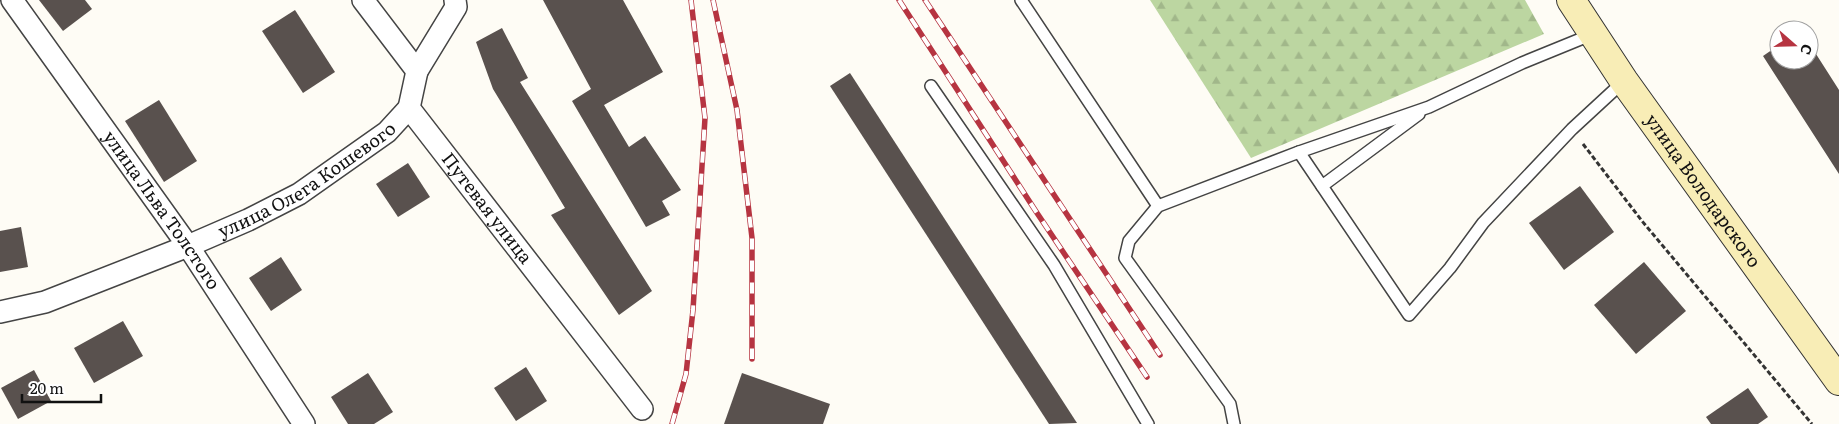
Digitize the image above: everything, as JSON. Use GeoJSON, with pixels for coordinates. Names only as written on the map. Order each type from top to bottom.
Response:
{"type":"FeatureCollection","features":[{"type":"Feature","properties":{"kind":"street","name":"улица Льва Толстого"},"geometry":{"type":"LineString","coordinates":[[12,0],[188,246],[304,424]]}},
{"type":"Feature","properties":{"kind":"street"},"geometry":{"type":"LineString","coordinates":[[363,0],[417,71]]}},
{"type":"Feature","properties":{"kind":"street"},"geometry":{"type":"LineString","coordinates":[[409,108],[417,71],[456,8],[455,0]]}},
{"type":"Feature","properties":{"kind":"street","name":"улица Володарского"},"geometry":{"type":"LineString","coordinates":[[1571,0],[1624,81],[1839,381]]}},
{"type":"Feature","properties":{"kind":"street","name":"улица Олега Кошевого"},"geometry":{"type":"LineString","coordinates":[[0,312],[45,302],[188,246],[248,220],[300,194],[387,132],[409,108]]}},
{"type":"Feature","properties":{"kind":"street","name":"Путевая улица"},"geometry":{"type":"LineString","coordinates":[[409,108],[642,409]]}},
{"type":"Feature","properties":{"kind":"lane"},"geometry":{"type":"LineString","coordinates":[[1021,0],[1158,206]]}},
{"type":"Feature","properties":{"kind":"lane"},"geometry":{"type":"LineString","coordinates":[[1234,424],[1230,404],[1124,258],[1129,241],[1158,206],[1299,152],[1429,107],[1522,63],[1594,34]]}},
{"type":"Feature","properties":{"kind":"lane"},"geometry":{"type":"LineString","coordinates":[[1299,152],[1409,315],[1450,268],[1483,223],[1572,129],[1624,81]]}},
{"type":"Feature","properties":{"kind":"lane"},"geometry":{"type":"LineString","coordinates":[[931,86],[1054,265],[1148,424]]}},
{"type":"Feature","properties":{"kind":"lane"},"geometry":{"type":"LineString","coordinates":[[1322,186],[1429,107]]}},
{"type":"Feature","properties":{"kind":"path"},"geometry":{"type":"LineString","coordinates":[[1572,129],[1642,222],[1812,424]]}},
{"type":"Feature","properties":{"kind":"green space"},"geometry":{"type":"Polygon","coordinates":[[[1150,0],[1525,0],[1544,34],[1251,158],[1150,0]]]}},
{"type":"Feature","properties":{"kind":"building"},"geometry":{"type":"Polygon","coordinates":[[[39,0],[85,0],[92,9],[63,31],[39,0]]]}},
{"type":"Feature","properties":{"kind":"building"},"geometry":{"type":"Polygon","coordinates":[[[543,0],[623,0],[663,72],[604,105],[629,147],[645,136],[681,190],[662,201],[670,215],[646,227],[572,101],[591,89],[543,0]]]}},
{"type":"Feature","properties":{"kind":"building"},"geometry":{"type":"Polygon","coordinates":[[[295,10],[335,72],[303,93],[262,31],[295,10]]]}},
{"type":"Feature","properties":{"kind":"building"},"geometry":{"type":"Polygon","coordinates":[[[502,28],[528,78],[520,82],[652,291],[619,315],[551,215],[565,208],[493,89],[476,42],[502,28]]]}},
{"type":"Feature","properties":{"kind":"building"},"geometry":{"type":"Polygon","coordinates":[[[1769,52],[1769,65],[1763,56],[1769,52]]]}},
{"type":"Feature","properties":{"kind":"building"},"geometry":{"type":"Polygon","coordinates":[[[1819,59],[1839,90],[1839,174],[1772,70],[1819,70],[1819,59]]]}},
{"type":"Feature","properties":{"kind":"building"},"geometry":{"type":"Polygon","coordinates":[[[850,73],[1077,423],[1049,424],[830,86],[850,73]]]}},
{"type":"Feature","properties":{"kind":"building"},"geometry":{"type":"Polygon","coordinates":[[[159,100],[197,161],[164,182],[125,121],[159,100]]]}},
{"type":"Feature","properties":{"kind":"building"},"geometry":{"type":"Polygon","coordinates":[[[408,163],[430,197],[398,217],[376,184],[408,163]]]}},
{"type":"Feature","properties":{"kind":"building"},"geometry":{"type":"Polygon","coordinates":[[[1580,186],[1614,232],[1564,270],[1529,223],[1580,186]]]}},
{"type":"Feature","properties":{"kind":"building"},"geometry":{"type":"Polygon","coordinates":[[[21,227],[28,267],[0,272],[0,231],[21,227]]]}},
{"type":"Feature","properties":{"kind":"building"},"geometry":{"type":"Polygon","coordinates":[[[281,257],[302,290],[271,311],[249,278],[281,257]]]}},
{"type":"Feature","properties":{"kind":"building"},"geometry":{"type":"Polygon","coordinates":[[[1644,262],[1686,311],[1636,354],[1594,305],[1644,262]]]}},
{"type":"Feature","properties":{"kind":"building"},"geometry":{"type":"Polygon","coordinates":[[[123,321],[143,356],[94,383],[74,348],[123,321]]]}},
{"type":"Feature","properties":{"kind":"building"},"geometry":{"type":"Polygon","coordinates":[[[526,367],[547,401],[516,421],[494,388],[526,367]]]}},
{"type":"Feature","properties":{"kind":"building"},"geometry":{"type":"Polygon","coordinates":[[[34,370],[51,401],[18,419],[1,388],[34,370]]]}},
{"type":"Feature","properties":{"kind":"building"},"geometry":{"type":"Polygon","coordinates":[[[368,373],[393,412],[374,424],[348,424],[331,397],[368,373]]]}},
{"type":"Feature","properties":{"kind":"building"},"geometry":{"type":"Polygon","coordinates":[[[742,373],[830,404],[823,424],[724,424],[742,373]]]}},
{"type":"Feature","properties":{"kind":"building"},"geometry":{"type":"Polygon","coordinates":[[[1748,388],[1768,417],[1758,424],[1711,424],[1706,417],[1748,388]]]}},
{"type":"Feature","properties":{"kind":"railway"},"geometry":{"type":"LineString","coordinates":[[672,424],[686,374],[693,310],[705,118],[691,0]]}},
{"type":"Feature","properties":{"kind":"railway"},"geometry":{"type":"LineString","coordinates":[[713,0],[737,110],[752,238],[752,359]]}},
{"type":"Feature","properties":{"kind":"railway"},"geometry":{"type":"LineString","coordinates":[[899,0],[1037,213],[1147,377]]}},
{"type":"Feature","properties":{"kind":"railway"},"geometry":{"type":"LineString","coordinates":[[925,0],[1160,355]]}}]}
